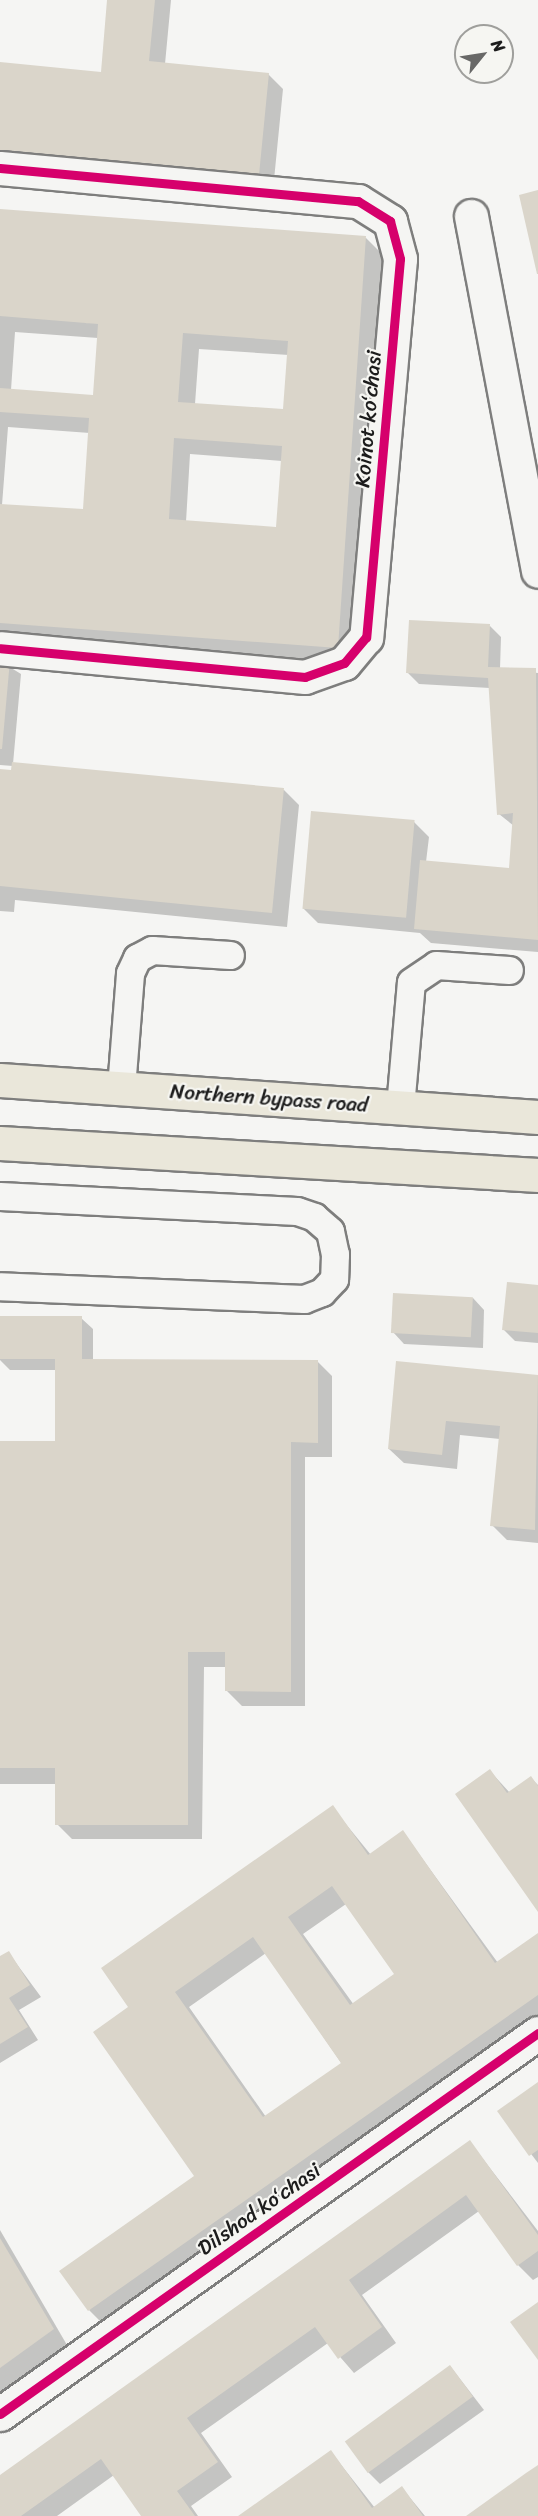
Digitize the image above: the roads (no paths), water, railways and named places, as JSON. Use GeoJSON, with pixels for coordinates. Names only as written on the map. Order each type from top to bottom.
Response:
{"type":"FeatureCollection","features":[{"type":"Feature","properties":{"kind":"main road","name":"Northern bypass road"},"geometry":{"type":"LineString","coordinates":[[0,1080],[538,1117]]}},
{"type":"Feature","properties":{"kind":"main road"},"geometry":{"type":"LineString","coordinates":[[0,1143],[538,1175]]}},
{"type":"Feature","properties":{"kind":"street","name":"Koinot koʻchasi"},"geometry":{"type":"LineString","coordinates":[[0,168],[358,201],[390,221],[400,259],[366,637],[344,663],[305,677],[0,648]]}},
{"type":"Feature","properties":{"kind":"street"},"geometry":{"type":"LineString","coordinates":[[471,216],[538,571]]}},
{"type":"Feature","properties":{"kind":"street","name":"Dilshod koʻchasi"},"geometry":{"type":"LineString","coordinates":[[0,2415],[538,2033]]}},
{"type":"Feature","properties":{"kind":"lane"},"geometry":{"type":"LineString","coordinates":[[121,1088],[130,973],[136,958],[152,950],[230,955]]}},
{"type":"Feature","properties":{"kind":"lane"},"geometry":{"type":"LineString","coordinates":[[400,1107],[411,982],[436,964],[509,970]]}},
{"type":"Feature","properties":{"kind":"lane"},"geometry":{"type":"LineString","coordinates":[[0,1196],[297,1211],[315,1217],[330,1231],[335,1254],[334,1279],[322,1292],[304,1299],[0,1286]]}}]}
